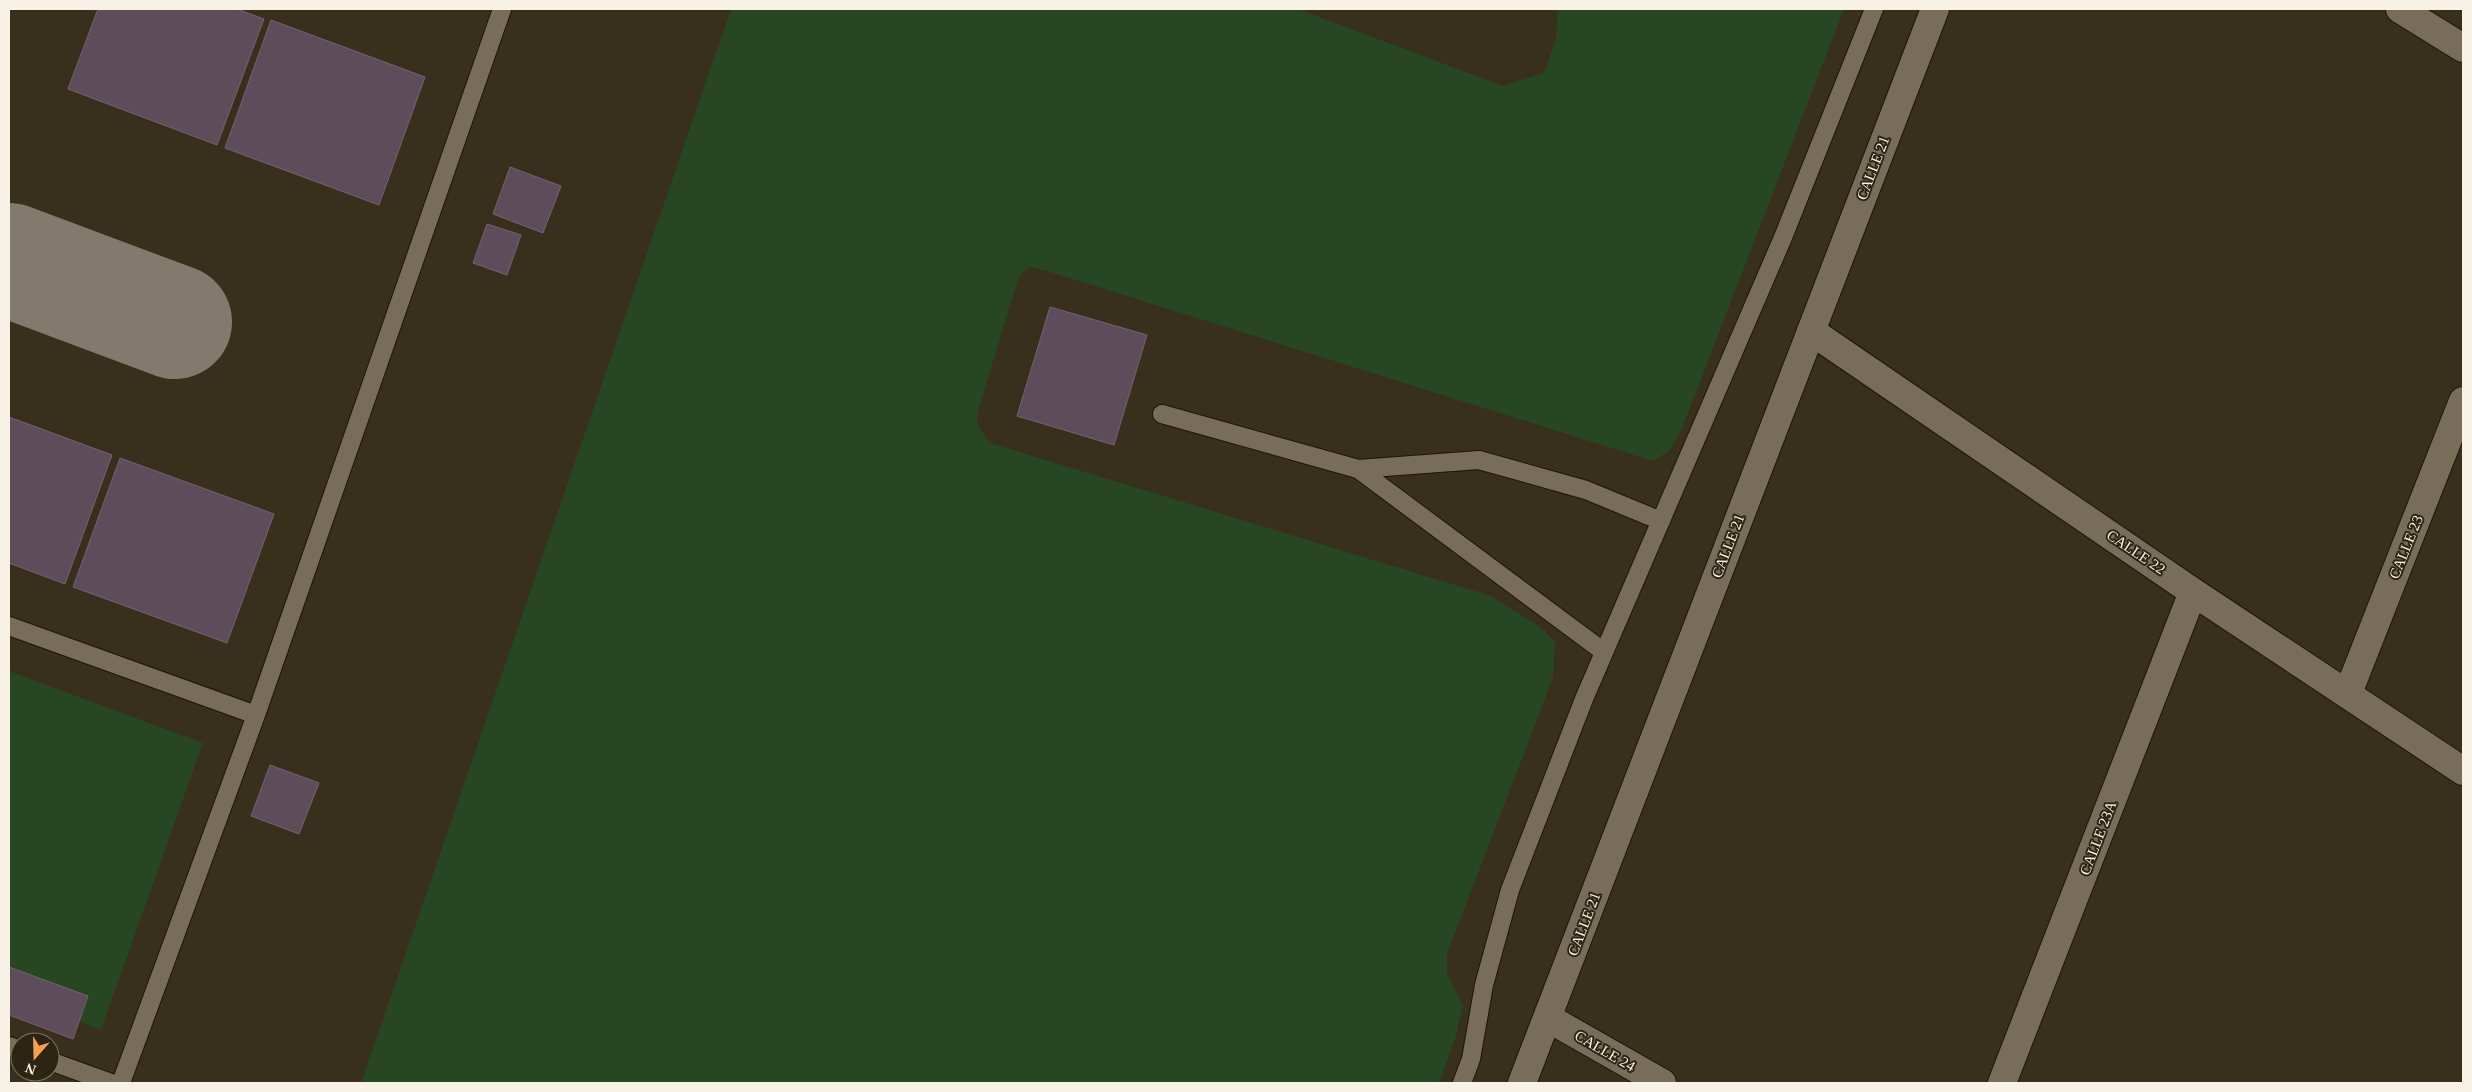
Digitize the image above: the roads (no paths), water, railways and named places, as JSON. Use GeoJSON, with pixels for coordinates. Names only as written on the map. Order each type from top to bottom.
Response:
{"type":"FeatureCollection","features":[{"type":"Feature","properties":{"kind":"street","name":"CALLE 21"},"geometry":{"type":"LineString","coordinates":[[1522,1083],[1935,9]]}},
{"type":"Feature","properties":{"kind":"street"},"geometry":{"type":"LineString","coordinates":[[2400,9],[2463,48]]}},
{"type":"Feature","properties":{"kind":"street","name":"CALLE 22"},"geometry":{"type":"LineString","coordinates":[[1811,330],[2193,592],[2463,771]]}},
{"type":"Feature","properties":{"kind":"street","name":"CALLE 23"},"geometry":{"type":"LineString","coordinates":[[2348,694],[2463,401]]}},
{"type":"Feature","properties":{"kind":"street","name":"CALLE 23A"},"geometry":{"type":"LineString","coordinates":[[2002,1083],[2193,592]]}},
{"type":"Feature","properties":{"kind":"street","name":"CALLE 24"},"geometry":{"type":"LineString","coordinates":[[1548,1018],[1662,1083]]}},
{"type":"Feature","properties":{"kind":"lane"},"geometry":{"type":"LineString","coordinates":[[121,1083],[256,715],[502,9]]}},
{"type":"Feature","properties":{"kind":"lane"},"geometry":{"type":"LineString","coordinates":[[1462,1083],[1471,1059],[1484,985],[1510,890],[1604,652],[1784,235],[1874,9]]}},
{"type":"Feature","properties":{"kind":"lane"},"geometry":{"type":"LineString","coordinates":[[1162,414],[1358,469],[1479,460],[1586,490],[1661,522]]}},
{"type":"Feature","properties":{"kind":"lane"},"geometry":{"type":"LineString","coordinates":[[1358,469],[1604,652]]}},
{"type":"Feature","properties":{"kind":"lane"},"geometry":{"type":"LineString","coordinates":[[9,626],[256,715]]}},
{"type":"Feature","properties":{"kind":"lane"},"geometry":{"type":"LineString","coordinates":[[60,1065],[111,1083]]}}]}
